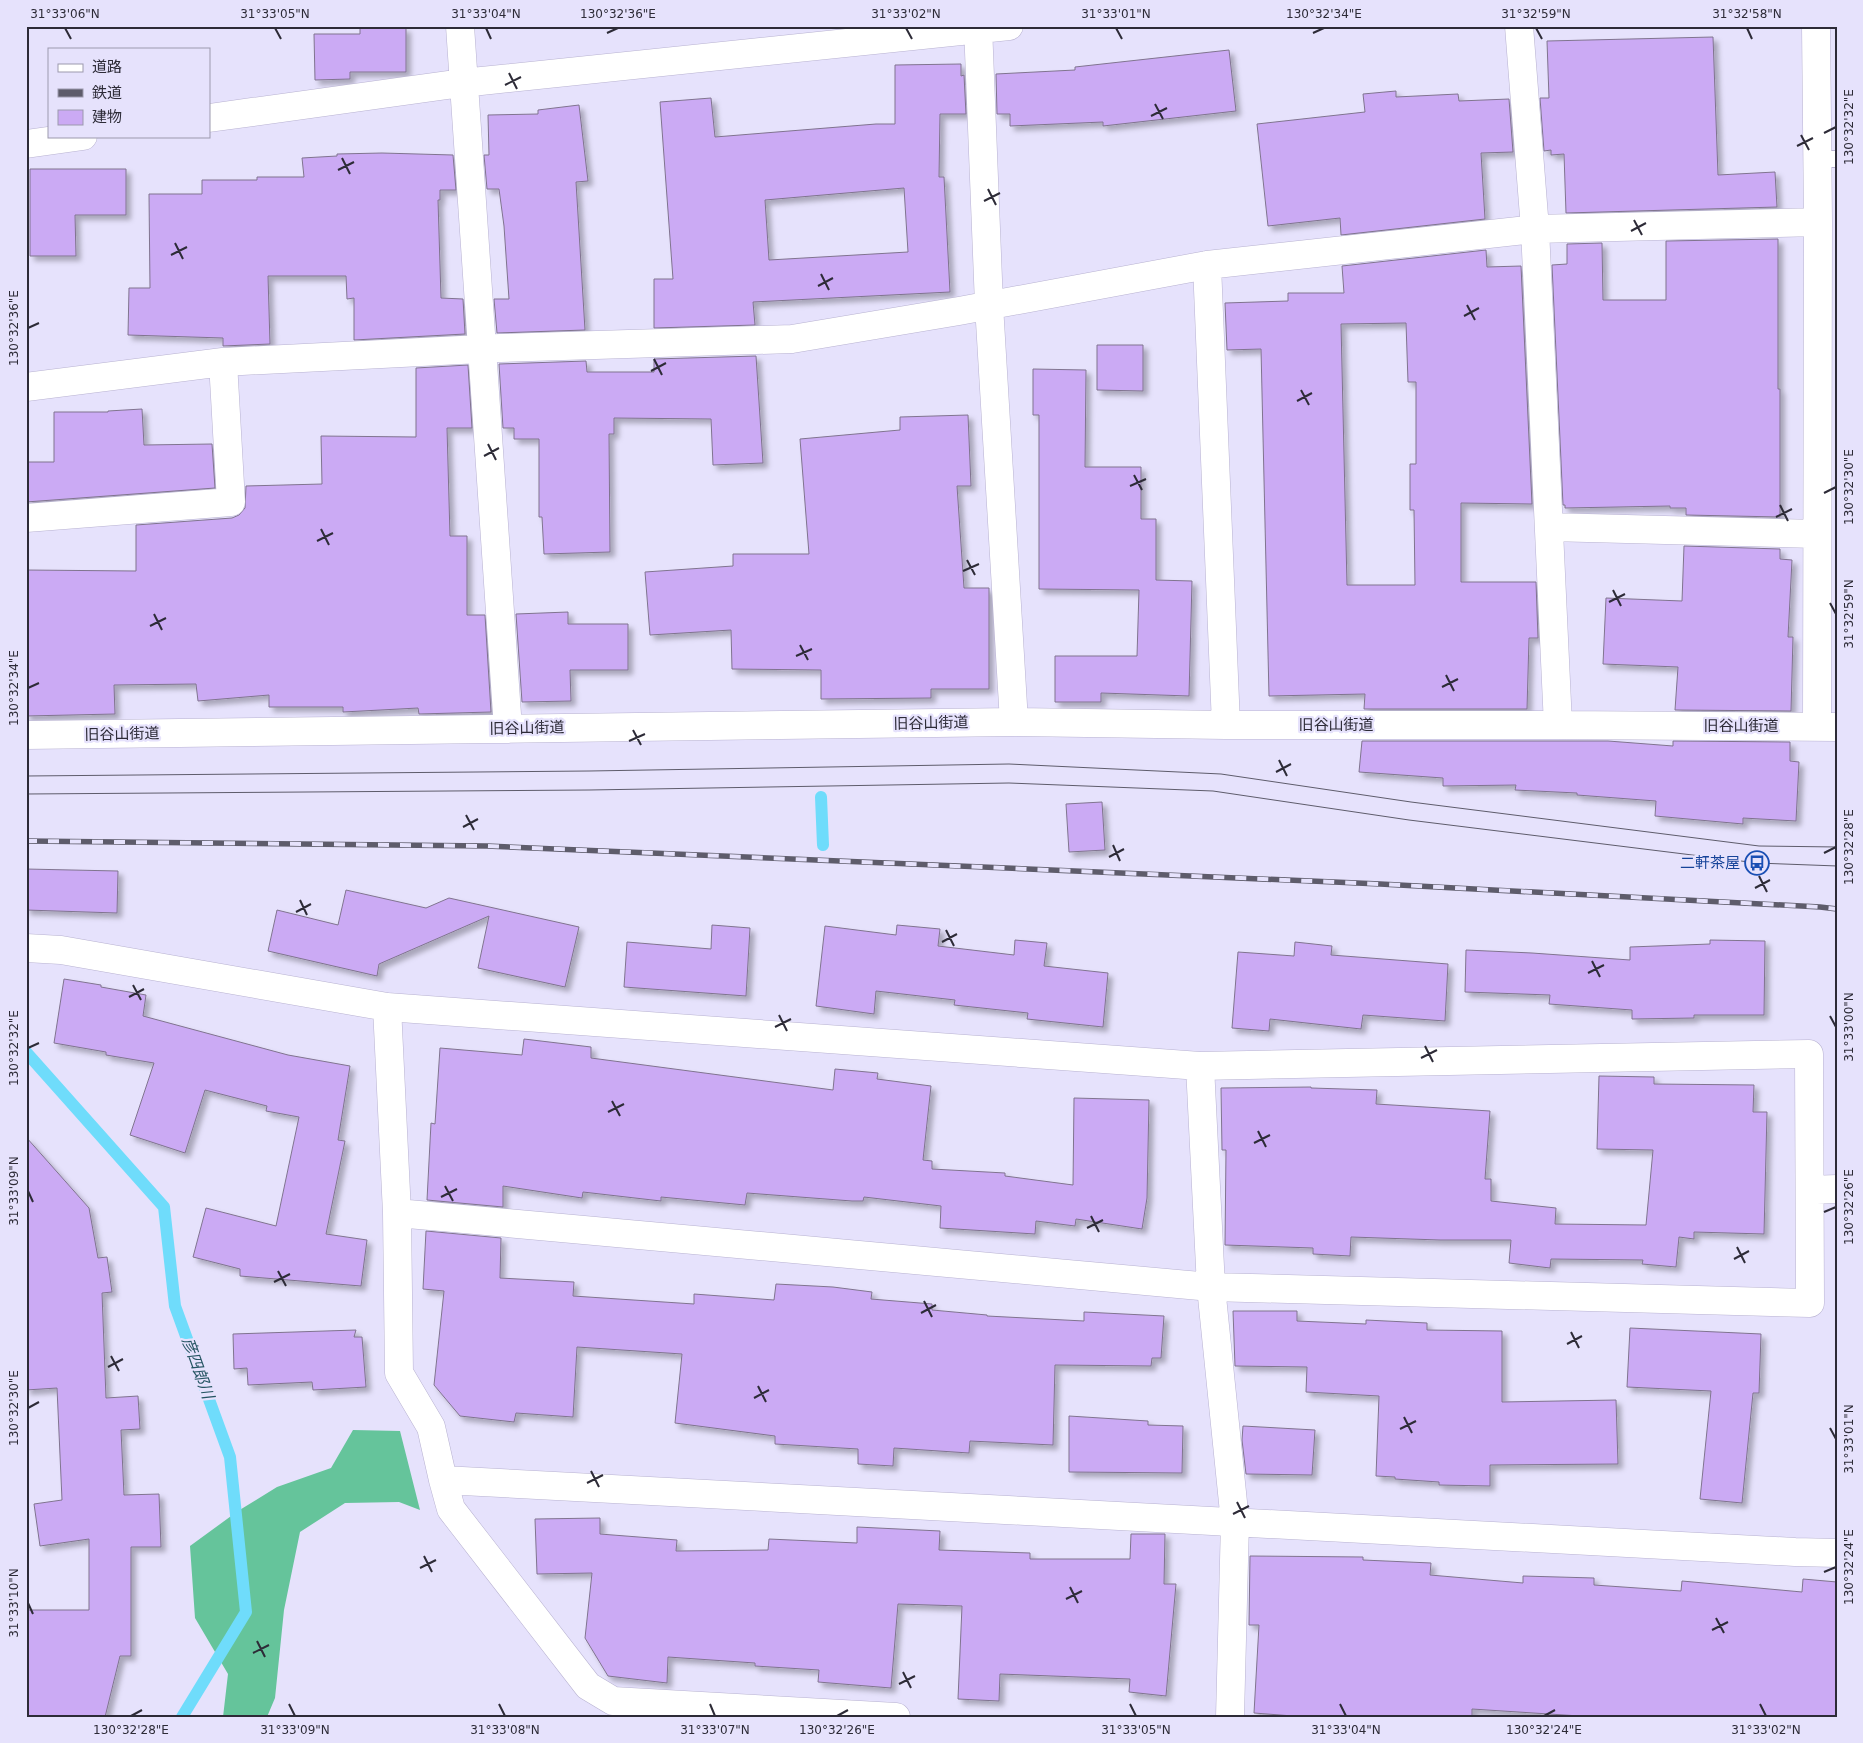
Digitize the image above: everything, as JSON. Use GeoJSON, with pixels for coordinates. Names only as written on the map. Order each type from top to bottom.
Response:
{"type":"FeatureCollection","features":[{"type":"Feature","properties":{"kind":"street"},"geometry":{"type":"LineString","coordinates":[[460,26],[462,83],[508,728]]}},
{"type":"Feature","properties":{"kind":"street"},"geometry":{"type":"LineString","coordinates":[[210,118],[462,83],[1009,26]]}},
{"type":"Feature","properties":{"kind":"street"},"geometry":{"type":"LineString","coordinates":[[1519,26],[1535,229],[1558,725]]}},
{"type":"Feature","properties":{"kind":"street"},"geometry":{"type":"LineString","coordinates":[[1816,26],[1826,159],[1818,222],[1827,380],[1818,534],[1827,726]]}},
{"type":"Feature","properties":{"kind":"street"},"geometry":{"type":"LineString","coordinates":[[978,28],[989,305],[1014,722]]}},
{"type":"Feature","properties":{"kind":"street"},"geometry":{"type":"LineString","coordinates":[[26,144],[69,138]]}},
{"type":"Feature","properties":{"kind":"street"},"geometry":{"type":"LineString","coordinates":[[26,387],[223,362],[482,349],[792,339],[1207,265],[1535,229],[1818,222]]}},
{"type":"Feature","properties":{"kind":"street"},"geometry":{"type":"LineString","coordinates":[[1207,265],[1226,726]]}},
{"type":"Feature","properties":{"kind":"street"},"geometry":{"type":"LineString","coordinates":[[26,518],[231,502],[223,362]]}},
{"type":"Feature","properties":{"kind":"street"},"geometry":{"type":"LineString","coordinates":[[1549,526],[1818,534]]}},
{"type":"Feature","properties":{"kind":"street","name":"旧谷山街道"},"geometry":{"type":"LineString","coordinates":[[26,735],[1014,722],[1226,726],[1827,726]]}},
{"type":"Feature","properties":{"kind":"street"},"geometry":{"type":"LineString","coordinates":[[26,948],[62,950],[387,1007],[1200,1066],[1809,1054],[1810,1303],[1211,1287],[397,1213]]}},
{"type":"Feature","properties":{"kind":"street"},"geometry":{"type":"LineString","coordinates":[[387,1007],[397,1213],[399,1374],[431,1427],[451,1509],[588,1686],[613,1701],[896,1717]]}},
{"type":"Feature","properties":{"kind":"street"},"geometry":{"type":"LineString","coordinates":[[1200,1066],[1211,1287],[1234,1522],[1230,1717]]}},
{"type":"Feature","properties":{"kind":"street"},"geometry":{"type":"LineString","coordinates":[[1810,1190],[1837,1189]]}},
{"type":"Feature","properties":{"kind":"street"},"geometry":{"type":"LineString","coordinates":[[443,1480],[1785,1552],[1837,1553]]}},
{"type":"Feature","properties":{"kind":"green space"},"geometry":{"type":"Polygon","coordinates":[[[353,1430],[400,1431],[420,1510],[399,1502],[345,1503],[300,1532],[284,1610],[275,1698],[267,1717],[223,1717],[228,1674],[195,1618],[190,1546],[238,1511],[277,1487],[331,1468],[353,1430]]]}},
{"type":"Feature","properties":{"kind":"building"},"geometry":{"type":"Polygon","coordinates":[[[360,28],[406,28],[406,72],[350,72],[350,79],[315,80],[314,34],[360,34],[360,28]]]}},
{"type":"Feature","properties":{"kind":"building"},"geometry":{"type":"Polygon","coordinates":[[[1713,37],[1718,175],[1775,172],[1777,207],[1566,213],[1564,154],[1551,155],[1551,150],[1544,151],[1540,98],[1549,98],[1547,41],[1713,37]]]}},
{"type":"Feature","properties":{"kind":"building"},"geometry":{"type":"Polygon","coordinates":[[[1229,50],[1236,111],[1103,126],[1103,122],[1010,126],[1010,114],[997,114],[996,74],[1075,70],[1075,67],[1229,50]]]}},
{"type":"Feature","properties":{"kind":"building"},"geometry":{"type":"Polygon","coordinates":[[[961,64],[961,76],[964,75],[966,114],[940,114],[939,177],[944,177],[950,292],[753,302],[755,325],[654,328],[654,279],[673,279],[660,102],[711,98],[715,137],[895,124],[895,65],[961,64]],[[904,188],[765,200],[769,260],[908,252],[904,188]]]}},
{"type":"Feature","properties":{"kind":"building"},"geometry":{"type":"Polygon","coordinates":[[[1396,91],[1396,97],[1458,94],[1459,101],[1509,99],[1513,152],[1481,153],[1485,219],[1341,235],[1340,218],[1268,226],[1257,124],[1365,112],[1363,94],[1396,91]]]}},
{"type":"Feature","properties":{"kind":"building"},"geometry":{"type":"Polygon","coordinates":[[[579,105],[588,181],[576,182],[585,330],[497,333],[494,299],[509,299],[504,226],[499,189],[487,189],[484,155],[489,155],[488,115],[538,114],[538,110],[579,105]]]}},
{"type":"Feature","properties":{"kind":"building"},"geometry":{"type":"Polygon","coordinates":[[[337,154],[453,155],[456,190],[440,190],[440,200],[438,200],[441,298],[463,299],[465,334],[354,340],[354,298],[347,299],[346,276],[268,276],[270,344],[223,346],[223,338],[128,335],[129,288],[150,288],[149,194],[202,194],[202,180],[257,180],[257,177],[304,177],[302,158],[337,156],[337,154]]]}},
{"type":"Feature","properties":{"kind":"building"},"geometry":{"type":"Polygon","coordinates":[[[30,169],[126,169],[126,215],[75,215],[76,256],[30,256],[30,169]]]}},
{"type":"Feature","properties":{"kind":"building"},"geometry":{"type":"Polygon","coordinates":[[[1778,239],[1780,517],[1686,515],[1686,508],[1670,508],[1670,506],[1565,508],[1565,505],[1563,505],[1552,265],[1567,264],[1567,244],[1602,243],[1603,300],[1666,300],[1666,241],[1778,239]]]}},
{"type":"Feature","properties":{"kind":"building"},"geometry":{"type":"Polygon","coordinates":[[[1486,250],[1487,267],[1521,266],[1532,504],[1461,503],[1461,582],[1536,582],[1538,638],[1529,638],[1527,709],[1364,709],[1365,694],[1269,696],[1261,349],[1227,350],[1225,303],[1288,301],[1288,293],[1344,293],[1342,266],[1486,250]],[[1406,323],[1341,324],[1347,585],[1415,585],[1414,510],[1410,510],[1410,464],[1416,464],[1416,382],[1408,382],[1406,323]]]}},
{"type":"Feature","properties":{"kind":"building"},"geometry":{"type":"Polygon","coordinates":[[[1097,345],[1143,345],[1143,391],[1097,390],[1097,345]]]}},
{"type":"Feature","properties":{"kind":"building"},"geometry":{"type":"Polygon","coordinates":[[[756,356],[763,463],[713,465],[711,419],[614,418],[614,434],[609,434],[610,552],[544,554],[542,517],[539,517],[539,439],[514,439],[514,428],[503,428],[499,364],[586,361],[587,372],[654,372],[654,359],[756,356]]]}},
{"type":"Feature","properties":{"kind":"building"},"geometry":{"type":"Polygon","coordinates":[[[468,365],[472,428],[447,428],[450,536],[467,536],[467,615],[485,615],[491,712],[419,714],[418,708],[343,712],[343,707],[269,707],[269,695],[198,701],[196,684],[114,685],[115,714],[26,716],[26,570],[136,571],[136,525],[232,518],[239,515],[245,508],[246,486],[322,484],[321,436],[416,437],[416,368],[468,365]]]}},
{"type":"Feature","properties":{"kind":"building"},"geometry":{"type":"Polygon","coordinates":[[[1033,369],[1086,370],[1085,467],[1141,467],[1141,519],[1156,519],[1156,580],[1192,581],[1189,696],[1101,693],[1101,702],[1055,702],[1055,656],[1137,656],[1139,590],[1039,589],[1039,415],[1033,415],[1033,369]]]}},
{"type":"Feature","properties":{"kind":"building"},"geometry":{"type":"Polygon","coordinates":[[[142,409],[144,445],[212,444],[215,488],[26,502],[26,462],[54,462],[54,412],[108,412],[142,409]]]}},
{"type":"Feature","properties":{"kind":"building"},"geometry":{"type":"Polygon","coordinates":[[[968,415],[971,486],[957,486],[964,588],[989,588],[989,689],[931,689],[931,698],[821,699],[821,670],[732,669],[731,630],[650,635],[645,572],[733,566],[733,554],[809,554],[800,439],[900,430],[900,417],[968,415]]]}},
{"type":"Feature","properties":{"kind":"building"},"geometry":{"type":"Polygon","coordinates":[[[1684,546],[1780,549],[1780,559],[1792,560],[1788,637],[1793,637],[1791,711],[1675,710],[1678,667],[1603,664],[1606,598],[1682,601],[1684,546]]]}},
{"type":"Feature","properties":{"kind":"building"},"geometry":{"type":"Polygon","coordinates":[[[568,612],[568,624],[628,624],[628,670],[570,670],[571,701],[522,702],[516,614],[568,612]]]}},
{"type":"Feature","properties":{"kind":"building"},"geometry":{"type":"Polygon","coordinates":[[[1362,741],[1608,741],[1673,746],[1673,741],[1790,742],[1790,761],[1799,762],[1796,821],[1743,818],[1743,824],[1655,816],[1656,801],[1577,795],[1577,793],[1515,790],[1516,785],[1443,786],[1443,778],[1359,772],[1362,741]]]}},
{"type":"Feature","properties":{"kind":"building"},"geometry":{"type":"Polygon","coordinates":[[[1102,802],[1105,850],[1069,852],[1066,804],[1102,802]]]}},
{"type":"Feature","properties":{"kind":"building"},"geometry":{"type":"Polygon","coordinates":[[[26,869],[118,871],[117,913],[26,910],[26,869]]]}},
{"type":"Feature","properties":{"kind":"building"},"geometry":{"type":"Polygon","coordinates":[[[346,890],[426,908],[449,898],[579,927],[565,987],[478,968],[489,916],[379,964],[377,976],[268,951],[277,910],[338,925],[346,890]]]}},
{"type":"Feature","properties":{"kind":"building"},"geometry":{"type":"Polygon","coordinates":[[[712,925],[750,928],[746,996],[624,987],[627,942],[711,949],[712,925]]]}},
{"type":"Feature","properties":{"kind":"building"},"geometry":{"type":"Polygon","coordinates":[[[897,925],[940,929],[938,946],[1014,955],[1015,940],[1047,943],[1044,966],[1108,973],[1103,1027],[1027,1019],[1028,1013],[954,1005],[955,1000],[876,991],[874,1014],[816,1006],[825,926],[896,935],[897,925]]]}},
{"type":"Feature","properties":{"kind":"building"},"geometry":{"type":"Polygon","coordinates":[[[1710,940],[1765,941],[1764,1015],[1694,1015],[1694,1018],[1632,1019],[1632,1010],[1549,1004],[1550,995],[1465,992],[1466,950],[1630,960],[1630,947],[1710,944],[1710,940]]]}},
{"type":"Feature","properties":{"kind":"building"},"geometry":{"type":"Polygon","coordinates":[[[1295,942],[1332,946],[1331,955],[1448,964],[1445,1021],[1363,1015],[1361,1029],[1270,1019],[1269,1031],[1232,1028],[1238,952],[1294,956],[1295,942]]]}},
{"type":"Feature","properties":{"kind":"building"},"geometry":{"type":"Polygon","coordinates":[[[64,979],[146,995],[143,1016],[288,1055],[350,1066],[338,1140],[345,1141],[326,1234],[367,1240],[361,1286],[240,1276],[240,1269],[193,1257],[206,1208],[276,1226],[299,1117],[266,1111],[267,1106],[205,1090],[185,1153],[130,1135],[154,1063],[106,1055],[106,1052],[54,1043],[64,979]]]}},
{"type":"Feature","properties":{"kind":"building"},"geometry":{"type":"Polygon","coordinates":[[[524,1039],[591,1047],[591,1058],[833,1090],[835,1069],[878,1073],[877,1079],[931,1086],[923,1160],[932,1161],[932,1169],[1005,1173],[1005,1176],[1073,1185],[1074,1098],[1149,1100],[1147,1198],[1142,1229],[1076,1219],[1075,1226],[1036,1221],[1035,1234],[940,1228],[941,1206],[864,1197],[863,1201],[852,1201],[747,1193],[745,1205],[661,1197],[661,1201],[583,1192],[582,1198],[503,1186],[503,1207],[427,1200],[431,1123],[435,1124],[440,1048],[522,1055],[524,1039]]]}},
{"type":"Feature","properties":{"kind":"building"},"geometry":{"type":"Polygon","coordinates":[[[1599,1076],[1654,1077],[1654,1084],[1754,1085],[1753,1112],[1767,1112],[1764,1234],[1694,1232],[1694,1239],[1679,1237],[1676,1267],[1642,1264],[1643,1260],[1551,1259],[1550,1268],[1509,1263],[1511,1240],[1351,1237],[1350,1256],[1313,1254],[1313,1248],[1225,1245],[1226,1150],[1222,1150],[1221,1088],[1311,1087],[1377,1090],[1376,1104],[1490,1111],[1485,1179],[1491,1179],[1491,1201],[1556,1208],[1555,1224],[1646,1225],[1653,1150],[1597,1149],[1599,1076]]]}},
{"type":"Feature","properties":{"kind":"building"},"geometry":{"type":"Polygon","coordinates":[[[26,1137],[89,1208],[98,1258],[107,1257],[112,1292],[102,1293],[106,1398],[138,1396],[140,1429],[121,1430],[124,1495],[159,1494],[161,1547],[131,1547],[131,1656],[120,1656],[105,1717],[26,1717],[26,1610],[89,1610],[89,1539],[40,1546],[34,1504],[62,1500],[57,1388],[26,1390],[26,1137]]]}},
{"type":"Feature","properties":{"kind":"building"},"geometry":{"type":"Polygon","coordinates":[[[426,1231],[501,1238],[500,1278],[574,1282],[573,1296],[694,1304],[694,1294],[774,1300],[776,1284],[833,1287],[872,1292],[871,1299],[932,1304],[932,1310],[987,1316],[1084,1321],[1084,1312],[1164,1316],[1161,1358],[1152,1358],[1151,1366],[1055,1365],[1053,1445],[970,1441],[969,1453],[894,1448],[893,1466],[858,1464],[858,1449],[775,1444],[775,1436],[675,1423],[682,1354],[577,1347],[573,1417],[516,1413],[514,1422],[460,1416],[434,1385],[444,1291],[423,1289],[426,1231]]]}},
{"type":"Feature","properties":{"kind":"building"},"geometry":{"type":"Polygon","coordinates":[[[1233,1311],[1297,1311],[1297,1321],[1366,1324],[1366,1320],[1427,1323],[1427,1330],[1502,1331],[1502,1402],[1616,1400],[1618,1464],[1490,1465],[1490,1486],[1439,1485],[1439,1482],[1376,1476],[1379,1396],[1306,1392],[1307,1367],[1235,1366],[1233,1311]]]}},
{"type":"Feature","properties":{"kind":"building"},"geometry":{"type":"Polygon","coordinates":[[[1630,1328],[1761,1334],[1759,1393],[1753,1393],[1742,1503],[1700,1499],[1711,1391],[1627,1387],[1630,1328]]]}},
{"type":"Feature","properties":{"kind":"building"},"geometry":{"type":"Polygon","coordinates":[[[356,1330],[354,1337],[362,1337],[366,1387],[313,1390],[312,1382],[248,1385],[247,1368],[234,1369],[233,1334],[356,1330]]]}},
{"type":"Feature","properties":{"kind":"building"},"geometry":{"type":"Polygon","coordinates":[[[1069,1416],[1148,1421],[1148,1425],[1183,1426],[1182,1473],[1069,1472],[1069,1416]]]}},
{"type":"Feature","properties":{"kind":"building"},"geometry":{"type":"Polygon","coordinates":[[[1243,1426],[1315,1430],[1312,1475],[1246,1474],[1242,1440],[1243,1426]]]}},
{"type":"Feature","properties":{"kind":"building"},"geometry":{"type":"Polygon","coordinates":[[[600,1518],[600,1534],[677,1540],[676,1551],[768,1550],[769,1539],[857,1543],[857,1527],[940,1531],[939,1550],[1030,1553],[1030,1559],[1130,1559],[1131,1534],[1165,1534],[1164,1584],[1176,1584],[1166,1696],[1129,1692],[1130,1679],[1000,1674],[999,1701],[958,1699],[962,1606],[898,1604],[891,1688],[818,1682],[819,1670],[755,1666],[755,1663],[668,1657],[667,1683],[608,1676],[585,1638],[592,1573],[537,1574],[535,1519],[600,1518]]]}},
{"type":"Feature","properties":{"kind":"building"},"geometry":{"type":"Polygon","coordinates":[[[1250,1556],[1363,1557],[1363,1560],[1431,1563],[1430,1575],[1523,1583],[1523,1576],[1594,1578],[1594,1585],[1681,1591],[1682,1581],[1802,1592],[1803,1579],[1837,1582],[1837,1717],[1595,1717],[1472,1709],[1472,1717],[1306,1717],[1254,1713],[1259,1625],[1249,1625],[1250,1556]]]}},
{"type":"Feature","properties":{"kind":"waterway"},"geometry":{"type":"LineString","coordinates":[[821,797],[823,845]]}},
{"type":"Feature","properties":{"kind":"waterway","name":"彦四郎川"},"geometry":{"type":"LineString","coordinates":[[26,1052],[164,1207],[175,1306],[230,1457],[246,1612],[182,1717]]}},
{"type":"Feature","properties":{"kind":"tram line"},"geometry":{"type":"LineString","coordinates":[[26,776],[589,771],[1009,764],[1221,774],[1411,802],[1759,846],[1837,847]]}},
{"type":"Feature","properties":{"kind":"tram line"},"geometry":{"type":"LineString","coordinates":[[26,794],[589,790],[1009,783],[1213,791],[1409,820],[1757,863],[1837,866]]}},
{"type":"Feature","properties":{"kind":"railway"},"geometry":{"type":"LineString","coordinates":[[26,841],[487,846],[1380,884],[1837,909]]}},
{"type":"Feature","properties":{"kind":"place","name":"二軒茶屋"},"geometry":{"type":"Point","coordinates":[1757,863]}}]}
